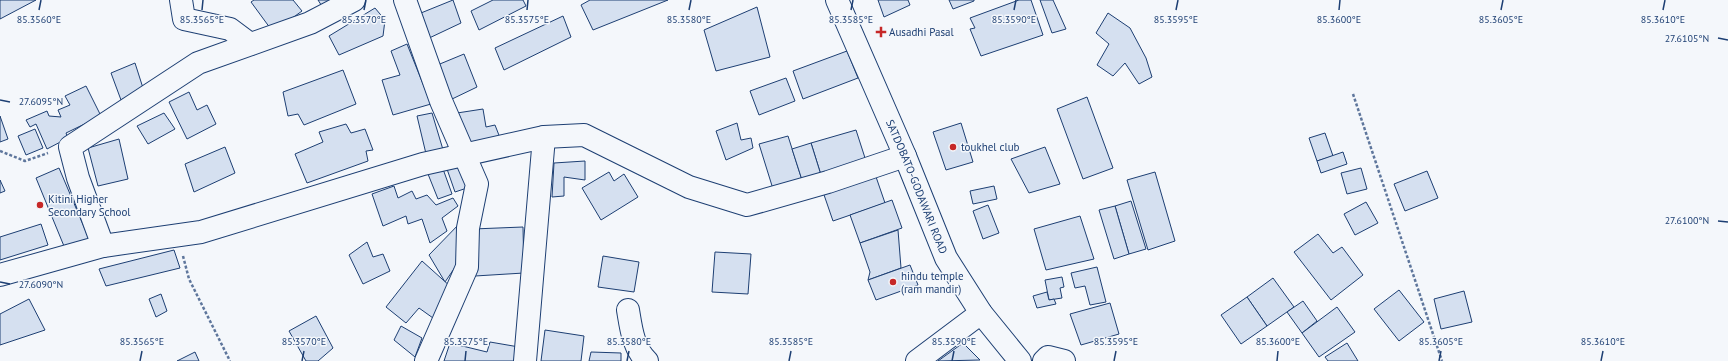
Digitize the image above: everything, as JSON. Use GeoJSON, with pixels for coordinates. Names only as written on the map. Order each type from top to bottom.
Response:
{"type":"FeatureCollection","features":[{"type":"Feature","properties":{"kind":"street"},"geometry":{"type":"LineString","coordinates":[[180,0],[184,19],[230,29],[250,44]]}},
{"type":"Feature","properties":{"kind":"street"},"geometry":{"type":"LineString","coordinates":[[103,246],[78,178],[70,147],[198,62],[310,23],[354,0]]}},
{"type":"Feature","properties":{"kind":"street"},"geometry":{"type":"LineString","coordinates":[[405,0],[441,100],[477,184],[468,228],[467,267],[426,361]]}},
{"type":"Feature","properties":{"kind":"street","name":"SATDOBATO-GODAWARI ROAD"},"geometry":{"type":"LineString","coordinates":[[837,0],[905,156],[946,258],[982,313],[1020,361]]}},
{"type":"Feature","properties":{"kind":"street"},"geometry":{"type":"LineString","coordinates":[[0,275],[103,246],[201,232],[423,164],[544,137],[584,135],[689,187],[747,205],[828,182],[905,156]]}},
{"type":"Feature","properties":{"kind":"street"},"geometry":{"type":"LineString","coordinates":[[525,361],[544,137]]}},
{"type":"Feature","properties":{"kind":"street"},"geometry":{"type":"LineString","coordinates":[[628,310],[632,333],[642,356],[647,361]]}},
{"type":"Feature","properties":{"kind":"street"},"geometry":{"type":"LineString","coordinates":[[917,361],[982,313]]}},
{"type":"Feature","properties":{"kind":"street"},"geometry":{"type":"LineString","coordinates":[[1044,361],[1048,357],[1064,361]]}},
{"type":"Feature","properties":{"kind":"path"},"geometry":{"type":"LineString","coordinates":[[1353,94],[1442,361]]}},
{"type":"Feature","properties":{"kind":"path"},"geometry":{"type":"LineString","coordinates":[[0,151],[25,161],[70,147]]}},
{"type":"Feature","properties":{"kind":"path"},"geometry":{"type":"LineString","coordinates":[[177,236],[189,279],[230,361]]}},
{"type":"Feature","properties":{"kind":"building"},"geometry":{"type":"Polygon","coordinates":[[[0,0],[36,0],[0,19],[0,0]]]}},
{"type":"Feature","properties":{"kind":"building"},"geometry":{"type":"Polygon","coordinates":[[[254,0],[293,0],[302,11],[273,32],[251,2],[254,0]]]}},
{"type":"Feature","properties":{"kind":"building"},"geometry":{"type":"Polygon","coordinates":[[[318,0],[343,0],[325,11],[318,0]]]}},
{"type":"Feature","properties":{"kind":"building"},"geometry":{"type":"Polygon","coordinates":[[[453,0],[461,23],[425,40],[416,15],[453,0]]]}},
{"type":"Feature","properties":{"kind":"building"},"geometry":{"type":"Polygon","coordinates":[[[493,0],[523,0],[526,6],[479,30],[471,11],[493,0]]]}},
{"type":"Feature","properties":{"kind":"building"},"geometry":{"type":"Polygon","coordinates":[[[590,0],[668,0],[593,30],[581,5],[590,0]]]}},
{"type":"Feature","properties":{"kind":"building"},"geometry":{"type":"Polygon","coordinates":[[[878,0],[908,0],[910,5],[884,17],[878,0]]]}},
{"type":"Feature","properties":{"kind":"building"},"geometry":{"type":"Polygon","coordinates":[[[949,0],[974,0],[974,1],[953,9],[949,0]]]}},
{"type":"Feature","properties":{"kind":"building"},"geometry":{"type":"Polygon","coordinates":[[[1019,0],[1031,0],[1043,35],[981,56],[970,29],[975,28],[970,18],[1019,0]]]}},
{"type":"Feature","properties":{"kind":"building"},"geometry":{"type":"Polygon","coordinates":[[[1040,0],[1053,0],[1066,29],[1052,33],[1040,0]]]}},
{"type":"Feature","properties":{"kind":"building"},"geometry":{"type":"Polygon","coordinates":[[[757,7],[770,57],[716,71],[704,30],[757,7]]]}},
{"type":"Feature","properties":{"kind":"building"},"geometry":{"type":"Polygon","coordinates":[[[375,8],[385,20],[383,36],[339,55],[329,36],[375,8]]]}},
{"type":"Feature","properties":{"kind":"building"},"geometry":{"type":"Polygon","coordinates":[[[1108,13],[1130,28],[1146,58],[1152,77],[1139,84],[1125,63],[1113,76],[1097,65],[1109,44],[1096,33],[1108,13]]]}},
{"type":"Feature","properties":{"kind":"building"},"geometry":{"type":"Polygon","coordinates":[[[563,16],[571,37],[504,70],[495,48],[563,16]]]}},
{"type":"Feature","properties":{"kind":"building"},"geometry":{"type":"Polygon","coordinates":[[[407,44],[431,104],[393,115],[382,80],[400,75],[391,51],[407,44]]]}},
{"type":"Feature","properties":{"kind":"building"},"geometry":{"type":"Polygon","coordinates":[[[847,51],[858,78],[803,99],[793,71],[847,51]]]}},
{"type":"Feature","properties":{"kind":"building"},"geometry":{"type":"Polygon","coordinates":[[[464,54],[477,87],[450,100],[435,66],[464,54]]]}},
{"type":"Feature","properties":{"kind":"building"},"geometry":{"type":"Polygon","coordinates":[[[135,63],[143,88],[121,100],[111,73],[135,63]]]}},
{"type":"Feature","properties":{"kind":"building"},"geometry":{"type":"Polygon","coordinates":[[[343,70],[356,104],[304,125],[298,114],[288,116],[283,92],[343,70]]]}},
{"type":"Feature","properties":{"kind":"building"},"geometry":{"type":"Polygon","coordinates":[[[786,78],[795,101],[759,115],[750,91],[786,78]]]}},
{"type":"Feature","properties":{"kind":"building"},"geometry":{"type":"Polygon","coordinates":[[[86,86],[101,116],[66,133],[68,138],[47,149],[36,124],[30,127],[26,120],[47,111],[49,116],[61,117],[58,110],[70,105],[65,96],[86,86]]]}},
{"type":"Feature","properties":{"kind":"building"},"geometry":{"type":"Polygon","coordinates":[[[189,92],[197,110],[207,105],[216,124],[187,139],[169,102],[189,92]]]}},
{"type":"Feature","properties":{"kind":"building"},"geometry":{"type":"Polygon","coordinates":[[[1087,97],[1113,168],[1083,179],[1057,109],[1087,97]]]}},
{"type":"Feature","properties":{"kind":"building"},"geometry":{"type":"Polygon","coordinates":[[[483,109],[486,127],[495,125],[502,143],[466,151],[457,113],[483,109]]]}},
{"type":"Feature","properties":{"kind":"building"},"geometry":{"type":"Polygon","coordinates":[[[164,113],[175,129],[148,144],[137,126],[164,113]]]}},
{"type":"Feature","properties":{"kind":"building"},"geometry":{"type":"Polygon","coordinates":[[[432,113],[444,153],[427,158],[417,116],[432,113]]]}},
{"type":"Feature","properties":{"kind":"building"},"geometry":{"type":"Polygon","coordinates":[[[0,116],[8,139],[0,142],[0,116]]]}},
{"type":"Feature","properties":{"kind":"building"},"geometry":{"type":"Polygon","coordinates":[[[737,123],[741,140],[751,138],[753,148],[726,160],[716,131],[737,123]]]}},
{"type":"Feature","properties":{"kind":"building","name":"toukhel club"},"geometry":{"type":"Polygon","coordinates":[[[961,123],[973,162],[946,170],[933,132],[961,123]]]}},
{"type":"Feature","properties":{"kind":"building"},"geometry":{"type":"Polygon","coordinates":[[[346,124],[351,133],[365,129],[373,150],[366,151],[368,161],[307,183],[295,154],[323,142],[319,132],[346,124]]]}},
{"type":"Feature","properties":{"kind":"building"},"geometry":{"type":"Polygon","coordinates":[[[35,129],[43,148],[26,155],[18,136],[35,129]]]}},
{"type":"Feature","properties":{"kind":"building"},"geometry":{"type":"Polygon","coordinates":[[[856,130],[866,161],[821,175],[811,143],[856,130]]]}},
{"type":"Feature","properties":{"kind":"building"},"geometry":{"type":"Polygon","coordinates":[[[1325,133],[1333,156],[1317,161],[1309,138],[1325,133]]]}},
{"type":"Feature","properties":{"kind":"building"},"geometry":{"type":"Polygon","coordinates":[[[788,136],[802,180],[773,189],[759,144],[788,136]]]}},
{"type":"Feature","properties":{"kind":"building"},"geometry":{"type":"Polygon","coordinates":[[[119,139],[128,179],[98,186],[88,148],[119,139]]]}},
{"type":"Feature","properties":{"kind":"building"},"geometry":{"type":"Polygon","coordinates":[[[811,143],[821,175],[802,180],[792,149],[811,143]]]}},
{"type":"Feature","properties":{"kind":"building"},"geometry":{"type":"Polygon","coordinates":[[[225,147],[235,173],[194,192],[185,164],[225,147]]]}},
{"type":"Feature","properties":{"kind":"building"},"geometry":{"type":"Polygon","coordinates":[[[1045,147],[1060,184],[1029,193],[1011,159],[1045,147]]]}},
{"type":"Feature","properties":{"kind":"building"},"geometry":{"type":"Polygon","coordinates":[[[1343,152],[1347,164],[1321,173],[1317,161],[1343,152]]]}},
{"type":"Feature","properties":{"kind":"building"},"geometry":{"type":"Polygon","coordinates":[[[585,161],[585,180],[564,177],[564,196],[552,197],[554,163],[585,161]]]}},
{"type":"Feature","properties":{"kind":"building"},"geometry":{"type":"Polygon","coordinates":[[[459,165],[467,188],[455,192],[447,169],[459,165]]]}},
{"type":"Feature","properties":{"kind":"building"},"geometry":{"type":"Polygon","coordinates":[[[59,168],[90,241],[66,251],[36,178],[59,168]]]}},
{"type":"Feature","properties":{"kind":"building"},"geometry":{"type":"Polygon","coordinates":[[[1361,168],[1367,189],[1347,194],[1341,173],[1361,168]]]}},
{"type":"Feature","properties":{"kind":"building"},"geometry":{"type":"Polygon","coordinates":[[[443,169],[452,194],[438,199],[428,174],[443,169]]]}},
{"type":"Feature","properties":{"kind":"building"},"geometry":{"type":"Polygon","coordinates":[[[874,171],[885,203],[833,221],[822,189],[874,171]]]}},
{"type":"Feature","properties":{"kind":"building"},"geometry":{"type":"Polygon","coordinates":[[[1427,171],[1438,198],[1405,211],[1394,184],[1427,171]]]}},
{"type":"Feature","properties":{"kind":"building"},"geometry":{"type":"Polygon","coordinates":[[[609,172],[614,181],[624,174],[638,197],[601,220],[582,188],[609,172]]]}},
{"type":"Feature","properties":{"kind":"building"},"geometry":{"type":"Polygon","coordinates":[[[1155,172],[1175,241],[1148,250],[1127,180],[1155,172]]]}},
{"type":"Feature","properties":{"kind":"building"},"geometry":{"type":"Polygon","coordinates":[[[0,180],[5,191],[0,193],[0,180]]]}},
{"type":"Feature","properties":{"kind":"building"},"geometry":{"type":"Polygon","coordinates":[[[394,186],[398,198],[412,191],[416,199],[427,195],[436,205],[453,198],[458,206],[442,218],[447,231],[430,243],[422,219],[408,224],[406,216],[383,226],[372,194],[394,186]]]}},
{"type":"Feature","properties":{"kind":"building"},"geometry":{"type":"Polygon","coordinates":[[[994,186],[997,199],[973,204],[970,191],[994,186]]]}},
{"type":"Feature","properties":{"kind":"building"},"geometry":{"type":"Polygon","coordinates":[[[892,200],[902,228],[860,243],[850,215],[892,200]]]}},
{"type":"Feature","properties":{"kind":"building"},"geometry":{"type":"Polygon","coordinates":[[[1131,201],[1146,249],[1129,254],[1115,206],[1131,201]]]}},
{"type":"Feature","properties":{"kind":"building"},"geometry":{"type":"Polygon","coordinates":[[[1366,202],[1378,223],[1355,235],[1344,214],[1366,202]]]}},
{"type":"Feature","properties":{"kind":"building"},"geometry":{"type":"Polygon","coordinates":[[[988,205],[999,233],[983,239],[973,211],[988,205]]]}},
{"type":"Feature","properties":{"kind":"building"},"geometry":{"type":"Polygon","coordinates":[[[1115,206],[1129,254],[1114,259],[1099,210],[1115,206]]]}},
{"type":"Feature","properties":{"kind":"building"},"geometry":{"type":"Polygon","coordinates":[[[1080,216],[1094,259],[1046,270],[1034,229],[1080,216]]]}},
{"type":"Feature","properties":{"kind":"building"},"geometry":{"type":"Polygon","coordinates":[[[462,221],[460,260],[445,282],[429,255],[462,221]]]}},
{"type":"Feature","properties":{"kind":"building"},"geometry":{"type":"Polygon","coordinates":[[[41,224],[48,245],[0,260],[0,237],[41,224]]]}},
{"type":"Feature","properties":{"kind":"building"},"geometry":{"type":"Polygon","coordinates":[[[523,227],[524,273],[475,276],[473,229],[523,227]]]}},
{"type":"Feature","properties":{"kind":"building"},"geometry":{"type":"Polygon","coordinates":[[[898,230],[901,268],[868,280],[870,272],[860,243],[898,230]]]}},
{"type":"Feature","properties":{"kind":"building"},"geometry":{"type":"Polygon","coordinates":[[[1318,234],[1333,253],[1342,247],[1363,275],[1331,300],[1294,252],[1318,234]]]}},
{"type":"Feature","properties":{"kind":"building"},"geometry":{"type":"Polygon","coordinates":[[[367,242],[373,257],[383,254],[390,271],[363,284],[349,255],[367,242]]]}},
{"type":"Feature","properties":{"kind":"building"},"geometry":{"type":"Polygon","coordinates":[[[174,250],[180,268],[106,286],[99,269],[174,250]]]}},
{"type":"Feature","properties":{"kind":"building"},"geometry":{"type":"Polygon","coordinates":[[[715,252],[751,254],[748,294],[712,292],[715,252]]]}},
{"type":"Feature","properties":{"kind":"building"},"geometry":{"type":"Polygon","coordinates":[[[603,256],[639,262],[634,292],[598,287],[603,256]]]}},
{"type":"Feature","properties":{"kind":"building"},"geometry":{"type":"Polygon","coordinates":[[[422,261],[451,287],[433,318],[419,308],[406,323],[386,307],[422,261]]]}},
{"type":"Feature","properties":{"kind":"building","name":"hindu temple (ram mandir)"},"geometry":{"type":"Polygon","coordinates":[[[910,265],[918,285],[876,300],[868,280],[910,265]]]}},
{"type":"Feature","properties":{"kind":"building"},"geometry":{"type":"Polygon","coordinates":[[[1097,267],[1106,302],[1090,305],[1085,286],[1075,288],[1071,273],[1097,267]]]}},
{"type":"Feature","properties":{"kind":"building"},"geometry":{"type":"Polygon","coordinates":[[[1062,277],[1064,287],[1060,288],[1062,298],[1049,300],[1045,280],[1062,277]]]}},
{"type":"Feature","properties":{"kind":"building"},"geometry":{"type":"Polygon","coordinates":[[[1273,278],[1294,307],[1267,326],[1247,297],[1273,278]]]}},
{"type":"Feature","properties":{"kind":"building"},"geometry":{"type":"Polygon","coordinates":[[[1399,290],[1424,322],[1399,341],[1374,309],[1399,290]]]}},
{"type":"Feature","properties":{"kind":"building"},"geometry":{"type":"Polygon","coordinates":[[[1464,291],[1472,322],[1441,329],[1434,299],[1464,291]]]}},
{"type":"Feature","properties":{"kind":"building"},"geometry":{"type":"Polygon","coordinates":[[[1047,292],[1049,300],[1054,299],[1056,304],[1037,308],[1033,296],[1047,292]]]}},
{"type":"Feature","properties":{"kind":"building"},"geometry":{"type":"Polygon","coordinates":[[[161,294],[167,311],[156,317],[149,299],[161,294]]]}},
{"type":"Feature","properties":{"kind":"building"},"geometry":{"type":"Polygon","coordinates":[[[1247,297],[1267,326],[1241,344],[1221,315],[1247,297]]]}},
{"type":"Feature","properties":{"kind":"building"},"geometry":{"type":"Polygon","coordinates":[[[29,299],[45,330],[0,345],[0,314],[29,299]]]}},
{"type":"Feature","properties":{"kind":"building"},"geometry":{"type":"Polygon","coordinates":[[[1303,301],[1317,321],[1302,333],[1287,312],[1303,301]]]}},
{"type":"Feature","properties":{"kind":"building"},"geometry":{"type":"Polygon","coordinates":[[[1110,303],[1119,334],[1081,345],[1070,314],[1110,303]]]}},
{"type":"Feature","properties":{"kind":"building"},"geometry":{"type":"Polygon","coordinates":[[[1337,307],[1355,332],[1319,357],[1302,333],[1337,307]]]}},
{"type":"Feature","properties":{"kind":"building"},"geometry":{"type":"Polygon","coordinates":[[[316,316],[333,348],[318,361],[306,361],[289,331],[316,316]]]}},
{"type":"Feature","properties":{"kind":"building"},"geometry":{"type":"Polygon","coordinates":[[[401,326],[422,338],[415,357],[394,340],[401,326]]]}},
{"type":"Feature","properties":{"kind":"building"},"geometry":{"type":"Polygon","coordinates":[[[545,330],[584,336],[581,361],[541,361],[545,330]]]}},
{"type":"Feature","properties":{"kind":"building"},"geometry":{"type":"Polygon","coordinates":[[[490,342],[519,347],[515,361],[444,361],[450,343],[487,352],[490,342]]]}},
{"type":"Feature","properties":{"kind":"building"},"geometry":{"type":"Polygon","coordinates":[[[963,343],[980,360],[938,361],[963,343]]]}},
{"type":"Feature","properties":{"kind":"building"},"geometry":{"type":"Polygon","coordinates":[[[1347,343],[1358,361],[1328,361],[1325,357],[1347,343]]]}},
{"type":"Feature","properties":{"kind":"building"},"geometry":{"type":"Polygon","coordinates":[[[195,352],[199,361],[177,361],[195,352]]]}},
{"type":"Feature","properties":{"kind":"building"},"geometry":{"type":"Polygon","coordinates":[[[591,352],[621,353],[621,361],[589,361],[591,352]]]}},
{"type":"Feature","properties":{"kind":"place","name":"Ausadhi Pasal"},"geometry":{"type":"Point","coordinates":[881,32]}},
{"type":"Feature","properties":{"kind":"place","name":"toukhel club"},"geometry":{"type":"Point","coordinates":[953,147]}},
{"type":"Feature","properties":{"kind":"place","name":"Kitini Higher Secondary School"},"geometry":{"type":"Point","coordinates":[40,205]}},
{"type":"Feature","properties":{"kind":"place","name":"hindu temple (ram mandir)"},"geometry":{"type":"Point","coordinates":[893,282]}}]}
